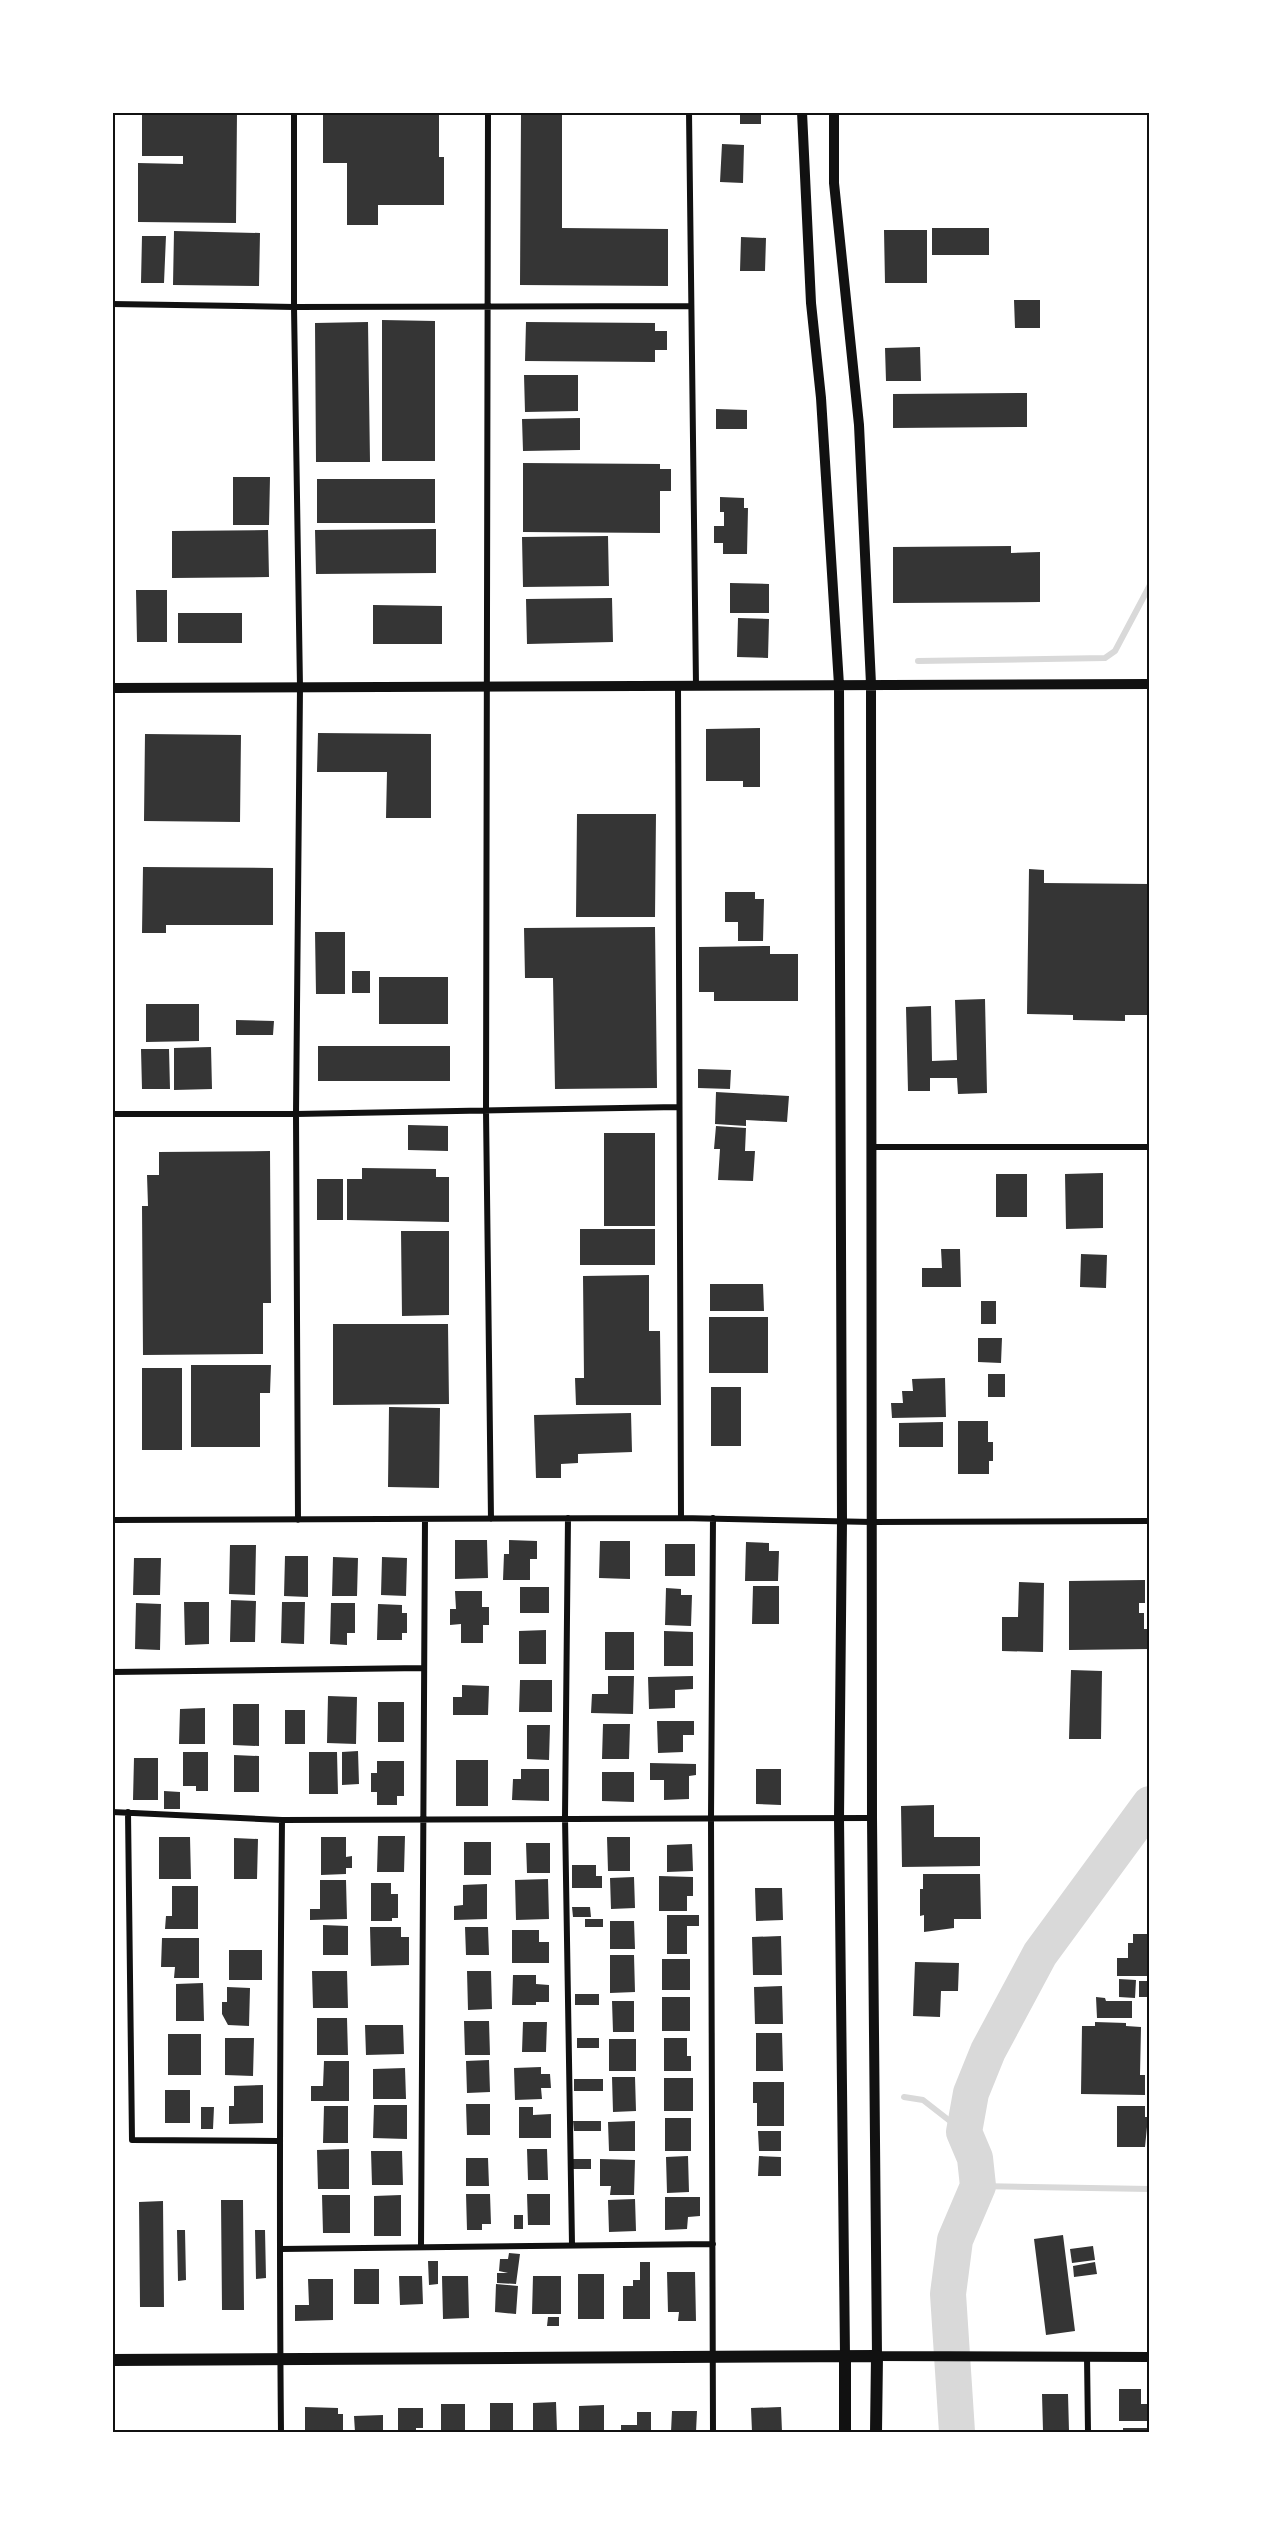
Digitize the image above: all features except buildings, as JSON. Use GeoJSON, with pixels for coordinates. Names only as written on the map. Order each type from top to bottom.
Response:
{"type":"FeatureCollection","features":[{"type":"Feature","properties":{"kind":"main road"},"geometry":{"type":"LineString","coordinates":[[112,2360],[713,2355],[877,2356],[876,2433]]}},
{"type":"Feature","properties":{"kind":"main road"},"geometry":{"type":"LineString","coordinates":[[845,2356],[845,2433]]}},
{"type":"Feature","properties":{"kind":"street"},"geometry":{"type":"LineString","coordinates":[[294,112],[294,307],[300,687],[296,1114],[298,1520]]}},
{"type":"Feature","properties":{"kind":"street"},"geometry":{"type":"LineString","coordinates":[[488,112],[486,1112],[492,1519]]}},
{"type":"Feature","properties":{"kind":"street"},"geometry":{"type":"LineString","coordinates":[[689,112],[696,685]]}},
{"type":"Feature","properties":{"kind":"street"},"geometry":{"type":"LineString","coordinates":[[802,112],[811,303],[821,398],[839,685],[842,1521],[839,1818],[845,2356]]}},
{"type":"Feature","properties":{"kind":"street"},"geometry":{"type":"LineString","coordinates":[[834,112],[834,183],[859,425],[871,684],[872,1818],[877,2356],[1149,2357]]}},
{"type":"Feature","properties":{"kind":"street"},"geometry":{"type":"LineString","coordinates":[[112,304],[294,307],[690,306]]}},
{"type":"Feature","properties":{"kind":"street"},"geometry":{"type":"LineString","coordinates":[[112,688],[1149,684]]}},
{"type":"Feature","properties":{"kind":"street"},"geometry":{"type":"LineString","coordinates":[[678,685],[681,1518]]}},
{"type":"Feature","properties":{"kind":"street"},"geometry":{"type":"LineString","coordinates":[[112,1114],[486,1112],[678,1107]]}},
{"type":"Feature","properties":{"kind":"street"},"geometry":{"type":"LineString","coordinates":[[872,1147],[1149,1147]]}},
{"type":"Feature","properties":{"kind":"street"},"geometry":{"type":"LineString","coordinates":[[568,1518],[566,1817],[572,2244]]}},
{"type":"Feature","properties":{"kind":"street"},"geometry":{"type":"LineString","coordinates":[[713,1518],[711,1819],[713,2433]]}},
{"type":"Feature","properties":{"kind":"street"},"geometry":{"type":"LineString","coordinates":[[112,1520],[713,1518],[872,1522],[1149,1521]]}},
{"type":"Feature","properties":{"kind":"street"},"geometry":{"type":"LineString","coordinates":[[422,2247],[424,1519]]}},
{"type":"Feature","properties":{"kind":"street"},"geometry":{"type":"LineString","coordinates":[[112,1672],[423,1668]]}},
{"type":"Feature","properties":{"kind":"street"},"geometry":{"type":"LineString","coordinates":[[112,1812],[282,1820],[566,1817],[872,1818]]}},
{"type":"Feature","properties":{"kind":"street"},"geometry":{"type":"LineString","coordinates":[[128,1812],[132,2140],[278,2141]]}},
{"type":"Feature","properties":{"kind":"street"},"geometry":{"type":"LineString","coordinates":[[281,2433],[281,2249],[278,2141],[282,1820]]}},
{"type":"Feature","properties":{"kind":"street"},"geometry":{"type":"LineString","coordinates":[[281,2249],[713,2244]]}},
{"type":"Feature","properties":{"kind":"street"},"geometry":{"type":"LineString","coordinates":[[1088,2356],[1088,2433]]}},
{"type":"Feature","properties":{"kind":"waterway"},"geometry":{"type":"LineString","coordinates":[[918,661],[1105,658],[1115,651],[1150,585]]}},
{"type":"Feature","properties":{"kind":"waterway"},"geometry":{"type":"LineString","coordinates":[[957,2432],[948,2294],[955,2240],[978,2186],[975,2158],[964,2132],[971,2093],[988,2051],[1040,1954],[1150,1804]]}},
{"type":"Feature","properties":{"kind":"waterway"},"geometry":{"type":"LineString","coordinates":[[904,2097],[923,2100],[964,2132]]}},
{"type":"Feature","properties":{"kind":"waterway"},"geometry":{"type":"LineString","coordinates":[[978,2186],[1150,2189]]}}]}
